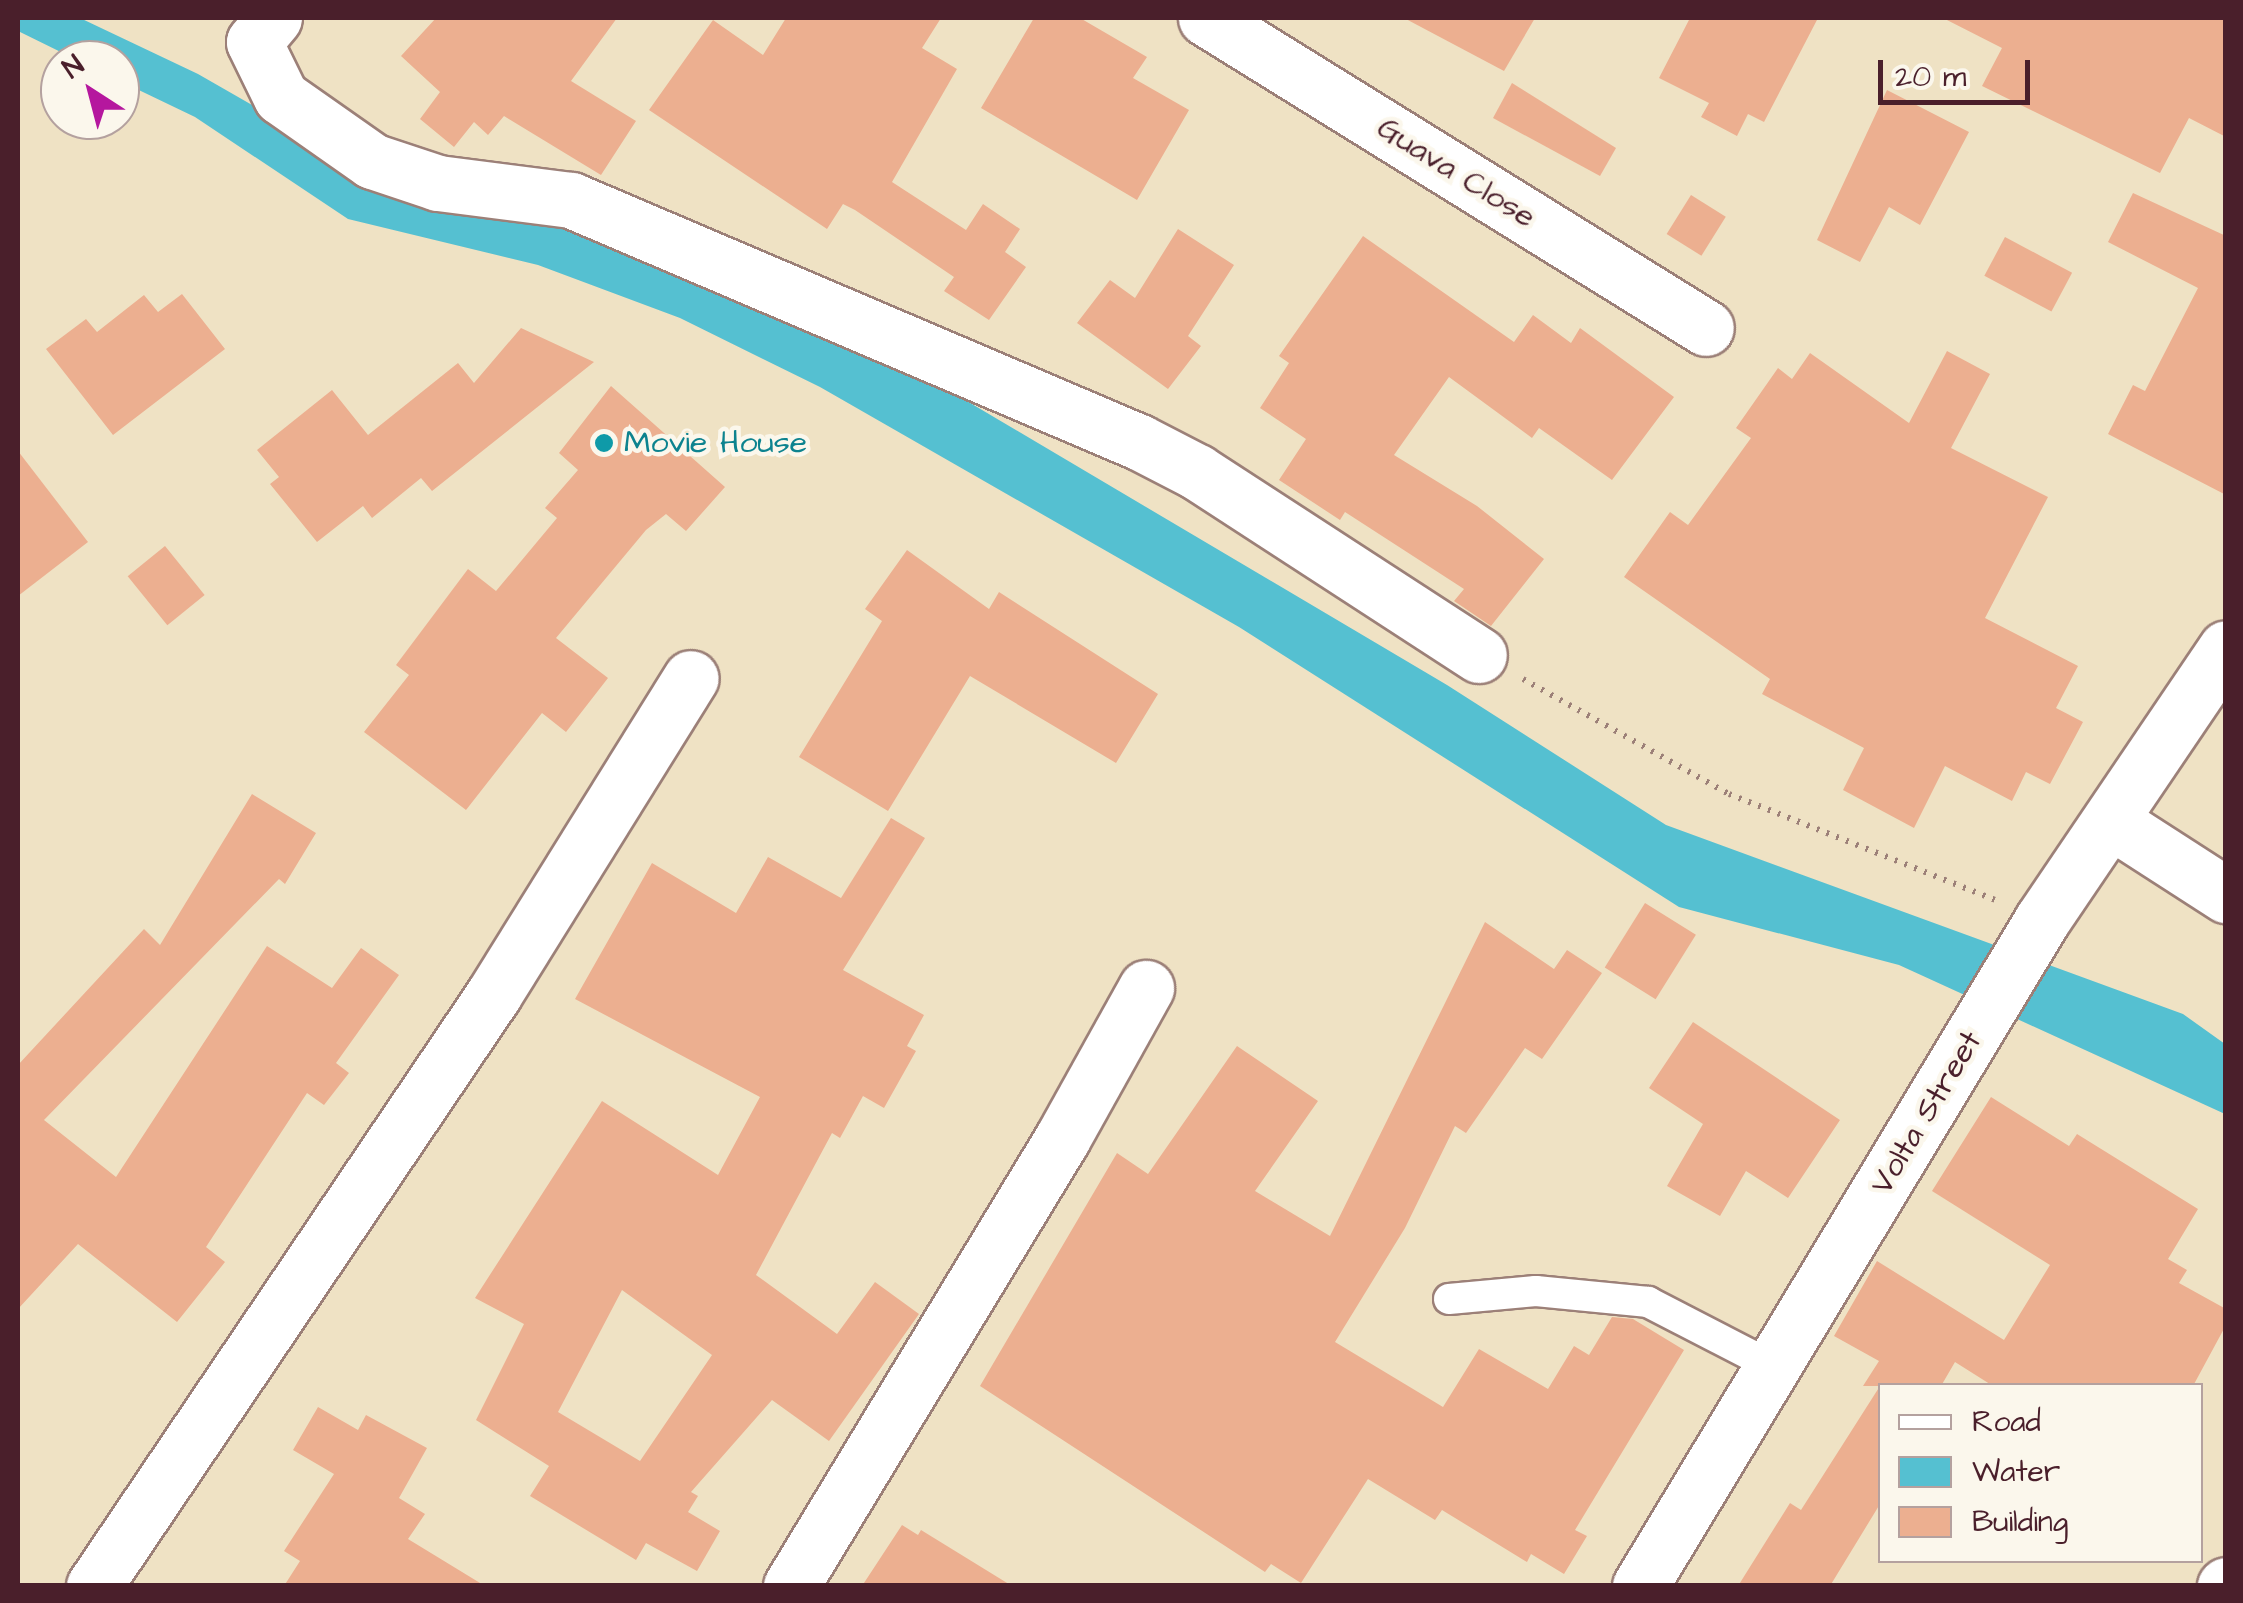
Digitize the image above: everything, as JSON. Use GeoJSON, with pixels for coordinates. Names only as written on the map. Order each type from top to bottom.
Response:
{"type":"FeatureCollection","features":[{"type":"Feature","properties":{"kind":"street"},"geometry":{"type":"LineString","coordinates":[[274,18],[254,42],[281,97],[372,161],[438,183],[572,200],[1139,442],[1197,472],[1479,655]]}},
{"type":"Feature","properties":{"kind":"street","name":"Guava Close"},"geometry":{"type":"LineString","coordinates":[[1206,18],[1706,328]]}},
{"type":"Feature","properties":{"kind":"street","name":"Volta Street"},"geometry":{"type":"LineString","coordinates":[[1640,1586],[2042,920],[2226,648]]}},
{"type":"Feature","properties":{"kind":"street"},"geometry":{"type":"LineString","coordinates":[[94,1586],[494,994],[690,678]]}},
{"type":"Feature","properties":{"kind":"street"},"geometry":{"type":"LineString","coordinates":[[2110,821],[2226,895]]}},
{"type":"Feature","properties":{"kind":"street"},"geometry":{"type":"LineString","coordinates":[[792,1586],[1146,988]]}},
{"type":"Feature","properties":{"kind":"lane"},"geometry":{"type":"LineString","coordinates":[[1449,1300],[1536,1291],[1648,1302],[1774,1367]]}},
{"type":"Feature","properties":{"kind":"path"},"geometry":{"type":"LineString","coordinates":[[1479,655],[1728,794],[2042,920]]}},
{"type":"Feature","properties":{"kind":"water"},"geometry":{"type":"Polygon","coordinates":[[[18,18],[80,18],[126,40],[40,42],[18,31],[18,18]]]}},
{"type":"Feature","properties":{"kind":"water"},"geometry":{"type":"Polygon","coordinates":[[[140,46],[198,74],[377,177],[627,242],[911,368],[1447,685],[1666,825],[2183,1014],[2225,1044],[2225,1114],[1899,965],[1679,907],[1239,627],[820,387],[680,318],[538,265],[348,219],[195,117],[140,91],[140,46]]]}},
{"type":"Feature","properties":{"kind":"building"},"geometry":{"type":"Polygon","coordinates":[[[436,18],[617,18],[571,81],[636,121],[601,175],[504,116],[488,135],[474,122],[454,147],[420,119],[440,92],[401,56],[436,18]]]}},
{"type":"Feature","properties":{"kind":"building"},"geometry":{"type":"Polygon","coordinates":[[[786,18],[941,18],[922,48],[957,69],[892,182],[966,230],[983,204],[1020,229],[1005,252],[1026,267],[989,320],[944,291],[954,277],[855,210],[843,204],[827,229],[649,110],[713,20],[763,55],[786,18]]]}},
{"type":"Feature","properties":{"kind":"building"},"geometry":{"type":"Polygon","coordinates":[[[1034,18],[1080,18],[1147,57],[1133,78],[1189,110],[1137,200],[981,108],[1034,18]]]}},
{"type":"Feature","properties":{"kind":"building"},"geometry":{"type":"Polygon","coordinates":[[[1404,18],[1535,18],[1504,71],[1404,18]]]}},
{"type":"Feature","properties":{"kind":"building"},"geometry":{"type":"Polygon","coordinates":[[[1690,18],[1818,18],[1764,122],[1748,114],[1737,136],[1701,117],[1709,103],[1659,78],[1690,18]]]}},
{"type":"Feature","properties":{"kind":"building"},"geometry":{"type":"Polygon","coordinates":[[[1943,18],[2226,18],[2226,137],[2189,118],[2160,173],[1982,86],[2002,48],[1943,18]]]}},
{"type":"Feature","properties":{"kind":"building"},"geometry":{"type":"Polygon","coordinates":[[[1512,83],[1616,148],[1600,176],[1493,118],[1512,83]]]}},
{"type":"Feature","properties":{"kind":"building"},"geometry":{"type":"Polygon","coordinates":[[[1887,90],[1969,132],[1920,225],[1889,207],[1860,262],[1817,240],[1887,90]]]}},
{"type":"Feature","properties":{"kind":"building"},"geometry":{"type":"Polygon","coordinates":[[[2133,193],[2226,236],[2226,495],[2108,434],[2133,385],[2145,391],[2198,288],[2108,242],[2133,193]]]}},
{"type":"Feature","properties":{"kind":"building"},"geometry":{"type":"Polygon","coordinates":[[[1691,195],[1726,217],[1701,256],[1667,234],[1691,195]]]}},
{"type":"Feature","properties":{"kind":"building"},"geometry":{"type":"Polygon","coordinates":[[[1178,229],[1234,265],[1188,336],[1201,346],[1168,389],[1077,323],[1110,280],[1135,298],[1178,229]]]}},
{"type":"Feature","properties":{"kind":"building"},"geometry":{"type":"Polygon","coordinates":[[[1363,236],[1514,342],[1533,315],[1571,343],[1580,328],[1674,397],[1612,480],[1539,428],[1532,438],[1449,377],[1394,455],[1477,506],[1544,559],[1491,626],[1454,601],[1464,589],[1345,512],[1340,520],[1279,480],[1306,439],[1260,408],[1289,363],[1279,356],[1363,236]]]}},
{"type":"Feature","properties":{"kind":"building"},"geometry":{"type":"Polygon","coordinates":[[[2005,237],[2072,273],[2051,312],[1984,276],[2005,237]]]}},
{"type":"Feature","properties":{"kind":"building"},"geometry":{"type":"Polygon","coordinates":[[[182,294],[225,349],[113,435],[46,349],[86,319],[97,332],[144,295],[158,312],[182,294]]]}},
{"type":"Feature","properties":{"kind":"building"},"geometry":{"type":"Polygon","coordinates":[[[521,328],[594,362],[432,491],[421,478],[372,518],[363,506],[317,542],[270,484],[279,477],[257,450],[332,390],[368,435],[458,363],[474,383],[521,328]]]}},
{"type":"Feature","properties":{"kind":"building"},"geometry":{"type":"Polygon","coordinates":[[[1947,351],[1990,374],[1951,448],[2048,497],[1985,618],[2078,666],[2056,708],[2083,722],[2050,784],[2026,772],[2012,801],[1945,766],[1914,828],[1843,790],[1864,748],[1762,694],[1770,679],[1624,577],[1670,512],[1688,525],[1751,438],[1736,428],[1778,368],[1792,379],[1810,353],[1909,423],[1947,351]]]}},
{"type":"Feature","properties":{"kind":"building"},"geometry":{"type":"Polygon","coordinates":[[[611,386],[725,487],[686,531],[666,514],[646,530],[556,638],[608,678],[566,732],[542,713],[466,810],[364,732],[409,675],[396,665],[468,569],[496,591],[557,518],[545,508],[578,470],[559,453],[611,386]]]}},
{"type":"Feature","properties":{"kind":"building"},"geometry":{"type":"Polygon","coordinates":[[[18,451],[88,542],[18,596],[18,451]]]}},
{"type":"Feature","properties":{"kind":"building"},"geometry":{"type":"Polygon","coordinates":[[[165,546],[205,595],[167,625],[128,576],[165,546]]]}},
{"type":"Feature","properties":{"kind":"building"},"geometry":{"type":"Polygon","coordinates":[[[907,550],[989,609],[999,592],[1158,694],[1116,763],[970,676],[888,811],[799,757],[882,621],[865,609],[907,550]]]}},
{"type":"Feature","properties":{"kind":"building"},"geometry":{"type":"Polygon","coordinates":[[[252,794],[316,833],[285,884],[279,879],[44,1120],[116,1177],[267,946],[332,988],[361,948],[399,975],[336,1063],[349,1073],[324,1105],[307,1093],[206,1247],[225,1262],[177,1322],[78,1244],[18,1309],[18,1065],[144,929],[160,945],[252,794]]]}},
{"type":"Feature","properties":{"kind":"building"},"geometry":{"type":"Polygon","coordinates":[[[891,818],[925,838],[843,970],[924,1015],[907,1046],[916,1051],[884,1108],[863,1096],[840,1138],[832,1133],[756,1275],[837,1334],[875,1282],[919,1314],[829,1441],[772,1400],[691,1492],[698,1496],[688,1512],[720,1531],[697,1571],[646,1543],[636,1560],[530,1496],[549,1466],[476,1420],[524,1324],[475,1298],[602,1101],[718,1175],[760,1097],[575,999],[652,863],[736,913],[768,857],[841,898],[891,818]],[[622,1290],[558,1412],[640,1461],[712,1355],[622,1290]]]}},
{"type":"Feature","properties":{"kind":"building"},"geometry":{"type":"Polygon","coordinates":[[[1645,903],[1696,935],[1656,999],[1605,967],[1645,903]]]}},
{"type":"Feature","properties":{"kind":"building"},"geometry":{"type":"Polygon","coordinates":[[[1485,922],[1554,969],[1567,950],[1602,973],[1542,1059],[1525,1048],[1466,1133],[1455,1126],[1405,1228],[1335,1342],[1443,1407],[1479,1349],[1548,1389],[1574,1346],[1589,1355],[1612,1317],[1633,1319],[1684,1350],[1575,1530],[1587,1536],[1564,1574],[1531,1554],[1527,1562],[1442,1510],[1435,1520],[1368,1479],[1301,1583],[1271,1564],[1265,1572],[980,1386],[1117,1153],[1148,1174],[1237,1046],[1318,1101],[1255,1191],[1330,1236],[1485,922]]]}},
{"type":"Feature","properties":{"kind":"building"},"geometry":{"type":"Polygon","coordinates":[[[1693,1022],[1840,1120],[1788,1198],[1746,1171],[1720,1216],[1667,1186],[1703,1124],[1649,1088],[1693,1022]]]}},
{"type":"Feature","properties":{"kind":"building"},"geometry":{"type":"Polygon","coordinates":[[[1991,1097],[2069,1146],[2077,1134],[2198,1209],[2168,1259],[2187,1270],[2179,1283],[2226,1309],[2226,1325],[2195,1383],[1988,1383],[1955,1362],[1943,1383],[1863,1386],[1879,1361],[1834,1336],[1877,1261],[2004,1340],[2050,1265],[1932,1191],[1991,1097]]]}},
{"type":"Feature","properties":{"kind":"building"},"geometry":{"type":"Polygon","coordinates":[[[1878,1389],[1878,1507],[1830,1586],[1738,1586],[1790,1503],[1801,1510],[1878,1389]]]}},
{"type":"Feature","properties":{"kind":"building"},"geometry":{"type":"Polygon","coordinates":[[[318,1407],[358,1430],[366,1415],[427,1448],[399,1498],[425,1514],[408,1539],[485,1586],[284,1586],[300,1561],[284,1551],[334,1474],[293,1450],[318,1407]]]}},
{"type":"Feature","properties":{"kind":"building"},"geometry":{"type":"Polygon","coordinates":[[[902,1525],[918,1535],[921,1530],[1012,1586],[862,1586],[902,1525]]]}},
{"type":"Feature","properties":{"kind":"place","name":"Movie House"},"geometry":{"type":"Point","coordinates":[604,443]}}]}
